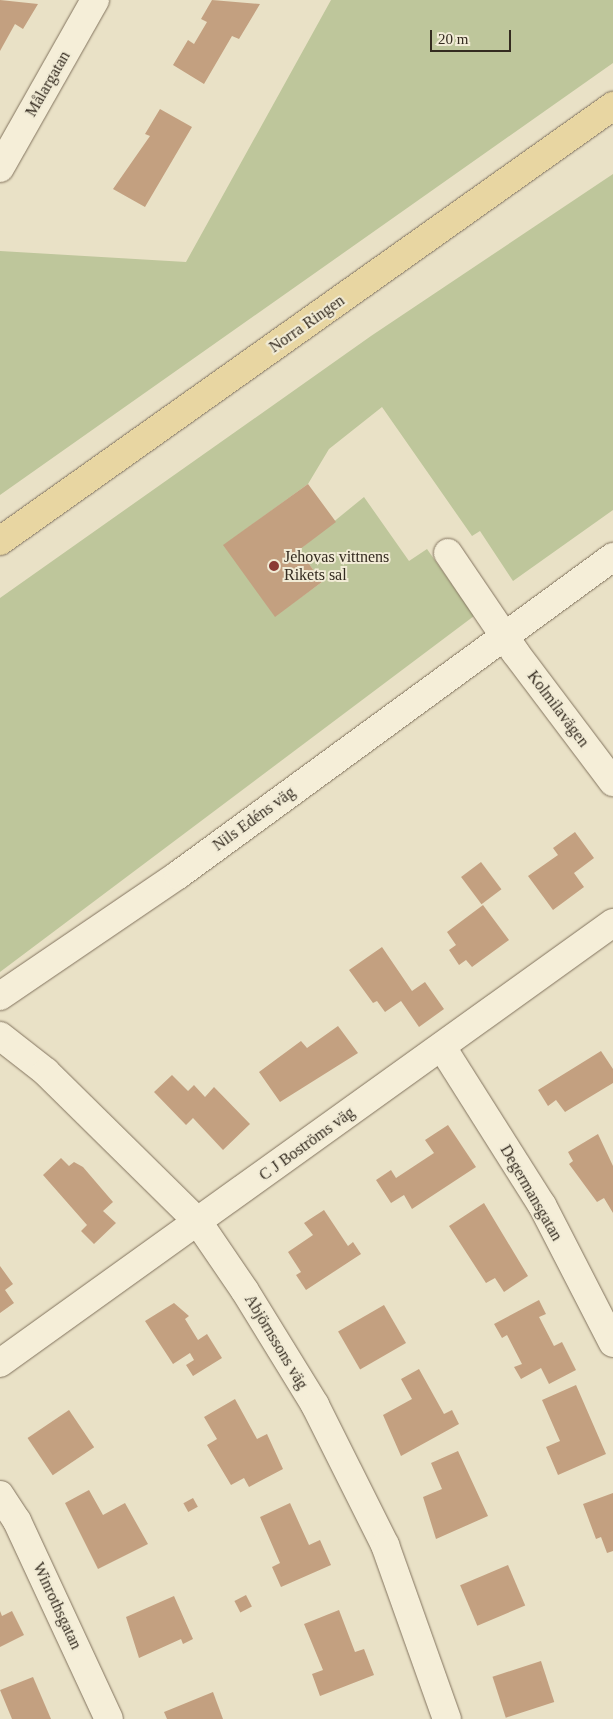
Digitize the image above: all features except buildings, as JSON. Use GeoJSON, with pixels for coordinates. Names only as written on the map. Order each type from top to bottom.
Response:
{"type":"FeatureCollection","features":[{"type":"Feature","properties":{"kind":"main road","name":"Norra Ringen"},"geometry":{"type":"LineString","coordinates":[[0,541],[613,106]]}},
{"type":"Feature","properties":{"kind":"street","name":"Målargatan"},"geometry":{"type":"LineString","coordinates":[[0,168],[95,0]]}},
{"type":"Feature","properties":{"kind":"street"},"geometry":{"type":"LineString","coordinates":[[448,553],[504,636]]}},
{"type":"Feature","properties":{"kind":"street","name":"Nils Edéns väg"},"geometry":{"type":"LineString","coordinates":[[0,996],[178,876],[613,557]]}},
{"type":"Feature","properties":{"kind":"street","name":"Kolmilavägen"},"geometry":{"type":"LineString","coordinates":[[504,636],[613,782]]}},
{"type":"Feature","properties":{"kind":"street","name":"C J Boströms väg"},"geometry":{"type":"LineString","coordinates":[[0,1363],[613,923]]}},
{"type":"Feature","properties":{"kind":"street","name":"Abjörnssons väg"},"geometry":{"type":"LineString","coordinates":[[0,1036],[46,1072],[198,1222],[315,1405],[384,1545],[447,1719]]}},
{"type":"Feature","properties":{"kind":"street","name":"Degermansgatan"},"geometry":{"type":"LineString","coordinates":[[442,1046],[542,1205],[613,1343]]}},
{"type":"Feature","properties":{"kind":"street","name":"Winrothsgatan"},"geometry":{"type":"LineString","coordinates":[[0,1495],[17,1521],[109,1719]]}},
{"type":"Feature","properties":{"kind":"green space"},"geometry":{"type":"Polygon","coordinates":[[[331,0],[613,0],[613,63],[0,495],[0,251],[186,262],[331,0]]]}},
{"type":"Feature","properties":{"kind":"green space"},"geometry":{"type":"Polygon","coordinates":[[[613,174],[613,510],[513,581],[480,531],[472,536],[382,407],[329,449],[308,484],[224,545],[275,616],[322,582],[299,550],[364,497],[409,561],[427,549],[474,616],[0,972],[0,598],[371,336],[613,174]]]}},
{"type":"Feature","properties":{"kind":"place","name":"Jehovas vittnens Rikets sal"},"geometry":{"type":"Point","coordinates":[274,566]}}]}
